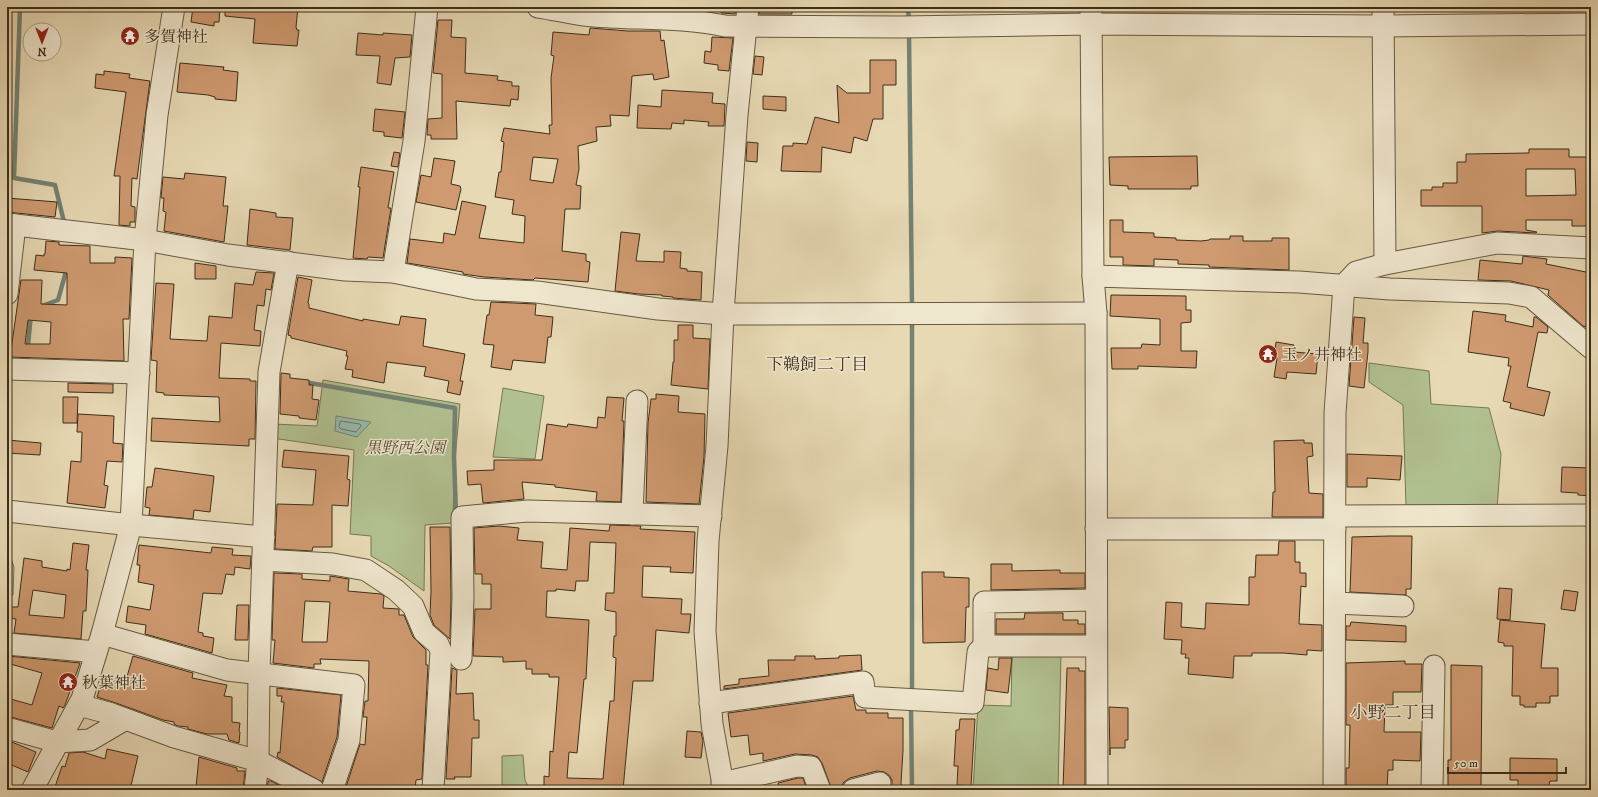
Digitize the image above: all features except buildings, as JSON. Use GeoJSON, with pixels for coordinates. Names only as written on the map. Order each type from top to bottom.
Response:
{"type":"FeatureCollection","features":[{"type":"Feature","properties":{"kind":"street"},"geometry":{"type":"LineString","coordinates":[[32,790],[57,742],[79,705],[99,643],[131,524],[145,240],[157,115],[174,7]]}},
{"type":"Feature","properties":{"kind":"street"},"geometry":{"type":"LineString","coordinates":[[393,272],[414,141],[427,7]]}},
{"type":"Feature","properties":{"kind":"street"},"geometry":{"type":"LineString","coordinates":[[538,7],[584,15],[659,13],[725,26],[747,16],[901,27],[1091,16],[1383,17],[1591,24]]}},
{"type":"Feature","properties":{"kind":"street"},"geometry":{"type":"LineString","coordinates":[[747,16],[737,115],[723,314],[716,446],[708,541],[705,631],[710,703],[712,724],[723,786],[797,766],[811,767],[820,790]]}},
{"type":"Feature","properties":{"kind":"street"},"geometry":{"type":"LineString","coordinates":[[1091,16],[1093,276],[1096,313],[1097,790]]}},
{"type":"Feature","properties":{"kind":"street"},"geometry":{"type":"LineString","coordinates":[[1383,17],[1385,264]]}},
{"type":"Feature","properties":{"kind":"street"},"geometry":{"type":"LineString","coordinates":[[7,294],[11,225],[145,240],[228,255],[345,270],[393,272],[476,288],[537,292],[658,309],[723,314],[1096,313]]}},
{"type":"Feature","properties":{"kind":"street"},"geometry":{"type":"LineString","coordinates":[[1334,790],[1335,413],[1344,285],[1356,272],[1385,264],[1496,243],[1591,248]]}},
{"type":"Feature","properties":{"kind":"street"},"geometry":{"type":"LineString","coordinates":[[255,790],[258,761],[259,673],[269,372],[288,262]]}},
{"type":"Feature","properties":{"kind":"street"},"geometry":{"type":"LineString","coordinates":[[1093,276],[1344,285],[1390,289],[1508,293],[1530,297],[1591,348]]}},
{"type":"Feature","properties":{"kind":"street"},"geometry":{"type":"LineString","coordinates":[[7,369],[138,373]]}},
{"type":"Feature","properties":{"kind":"street"},"geometry":{"type":"LineString","coordinates":[[632,514],[637,401]]}},
{"type":"Feature","properties":{"kind":"street"},"geometry":{"type":"LineString","coordinates":[[7,511],[264,537]]}},
{"type":"Feature","properties":{"kind":"street"},"geometry":{"type":"LineString","coordinates":[[461,659],[463,597],[462,517],[528,512],[711,516]]}},
{"type":"Feature","properties":{"kind":"street"},"geometry":{"type":"LineString","coordinates":[[1096,529],[1591,515]]}},
{"type":"Feature","properties":{"kind":"street"},"geometry":{"type":"LineString","coordinates":[[263,560],[333,564],[366,570],[396,590],[413,606],[424,632],[438,644],[441,651],[433,790]]}},
{"type":"Feature","properties":{"kind":"street"},"geometry":{"type":"LineString","coordinates":[[710,703],[863,682],[865,697],[973,703],[978,652],[984,646],[984,602],[1096,600]]}},
{"type":"Feature","properties":{"kind":"street"},"geometry":{"type":"LineString","coordinates":[[1335,603],[1403,606]]}},
{"type":"Feature","properties":{"kind":"street"},"geometry":{"type":"LineString","coordinates":[[7,644],[99,643],[226,670],[354,685],[349,740],[332,790]]}},
{"type":"Feature","properties":{"kind":"street"},"geometry":{"type":"LineString","coordinates":[[984,646],[1096,646]]}},
{"type":"Feature","properties":{"kind":"street"},"geometry":{"type":"LineString","coordinates":[[1432,790],[1434,666]]}},
{"type":"Feature","properties":{"kind":"street"},"geometry":{"type":"LineString","coordinates":[[79,705],[112,714],[124,720],[174,737],[258,761],[314,790]]}},
{"type":"Feature","properties":{"kind":"street"},"geometry":{"type":"LineString","coordinates":[[7,728],[57,742],[90,740],[124,720]]}},
{"type":"Feature","properties":{"kind":"street"},"geometry":{"type":"LineString","coordinates":[[853,790],[880,783]]}},
{"type":"Feature","properties":{"kind":"green space"},"geometry":{"type":"Polygon","coordinates":[[[1369,363],[1429,371],[1431,404],[1489,408],[1501,454],[1497,509],[1406,506],[1403,405],[1369,382],[1369,363]]]}},
{"type":"Feature","properties":{"kind":"green space","name":"黒野西公園"},"geometry":{"type":"Polygon","coordinates":[[[323,380],[460,404],[454,471],[453,523],[425,525],[424,591],[389,566],[371,556],[371,536],[350,534],[354,450],[272,438],[273,424],[317,426],[323,380]]]}},
{"type":"Feature","properties":{"kind":"green space"},"geometry":{"type":"Polygon","coordinates":[[[503,388],[544,396],[535,459],[493,457],[503,388]]]}},
{"type":"Feature","properties":{"kind":"green space"},"geometry":{"type":"Polygon","coordinates":[[[7,547],[14,567],[13,595],[7,597],[7,547]]]}},
{"type":"Feature","properties":{"kind":"green space"},"geometry":{"type":"Polygon","coordinates":[[[1012,654],[1061,654],[1058,790],[973,790],[978,705],[1011,706],[1012,654]]]}},
{"type":"Feature","properties":{"kind":"green space"},"geometry":{"type":"Polygon","coordinates":[[[523,755],[525,780],[530,790],[502,790],[502,756],[523,755]]]}},
{"type":"Feature","properties":{"kind":"water"},"geometry":{"type":"Polygon","coordinates":[[[336,416],[371,422],[357,437],[335,431],[336,416]]]}},
{"type":"Feature","properties":{"kind":"waterway"},"geometry":{"type":"LineString","coordinates":[[20,7],[14,178],[55,185],[65,226]]}},
{"type":"Feature","properties":{"kind":"waterway"},"geometry":{"type":"LineString","coordinates":[[908,7],[909,22]]}},
{"type":"Feature","properties":{"kind":"waterway"},"geometry":{"type":"LineString","coordinates":[[909,32],[912,308]]}},
{"type":"Feature","properties":{"kind":"waterway"},"geometry":{"type":"LineString","coordinates":[[42,306],[58,300],[65,275],[65,267]]}},
{"type":"Feature","properties":{"kind":"waterway"},"geometry":{"type":"LineString","coordinates":[[26,365],[31,314]]}},
{"type":"Feature","properties":{"kind":"waterway"},"geometry":{"type":"LineString","coordinates":[[912,318],[912,694]]}},
{"type":"Feature","properties":{"kind":"waterway"},"geometry":{"type":"LineString","coordinates":[[304,382],[455,408],[454,457],[456,514]]}},
{"type":"Feature","properties":{"kind":"waterway"},"geometry":{"type":"LineString","coordinates":[[911,706],[912,790]]}},
{"type":"Feature","properties":{"kind":"place","name":"多賀神社"},"geometry":{"type":"Point","coordinates":[130,36]}},
{"type":"Feature","properties":{"kind":"place","name":"玉ノ井神社"},"geometry":{"type":"Point","coordinates":[1268,354]}},
{"type":"Feature","properties":{"kind":"place","name":"秋葉神社"},"geometry":{"type":"Point","coordinates":[68,682]}},
{"type":"Feature","properties":{"kind":"district","name":"下鵜飼二丁目"},"geometry":{"type":"Point","coordinates":[817,364]}},
{"type":"Feature","properties":{"kind":"district","name":"小野二丁目"},"geometry":{"type":"Point","coordinates":[1393,712]}}]}
